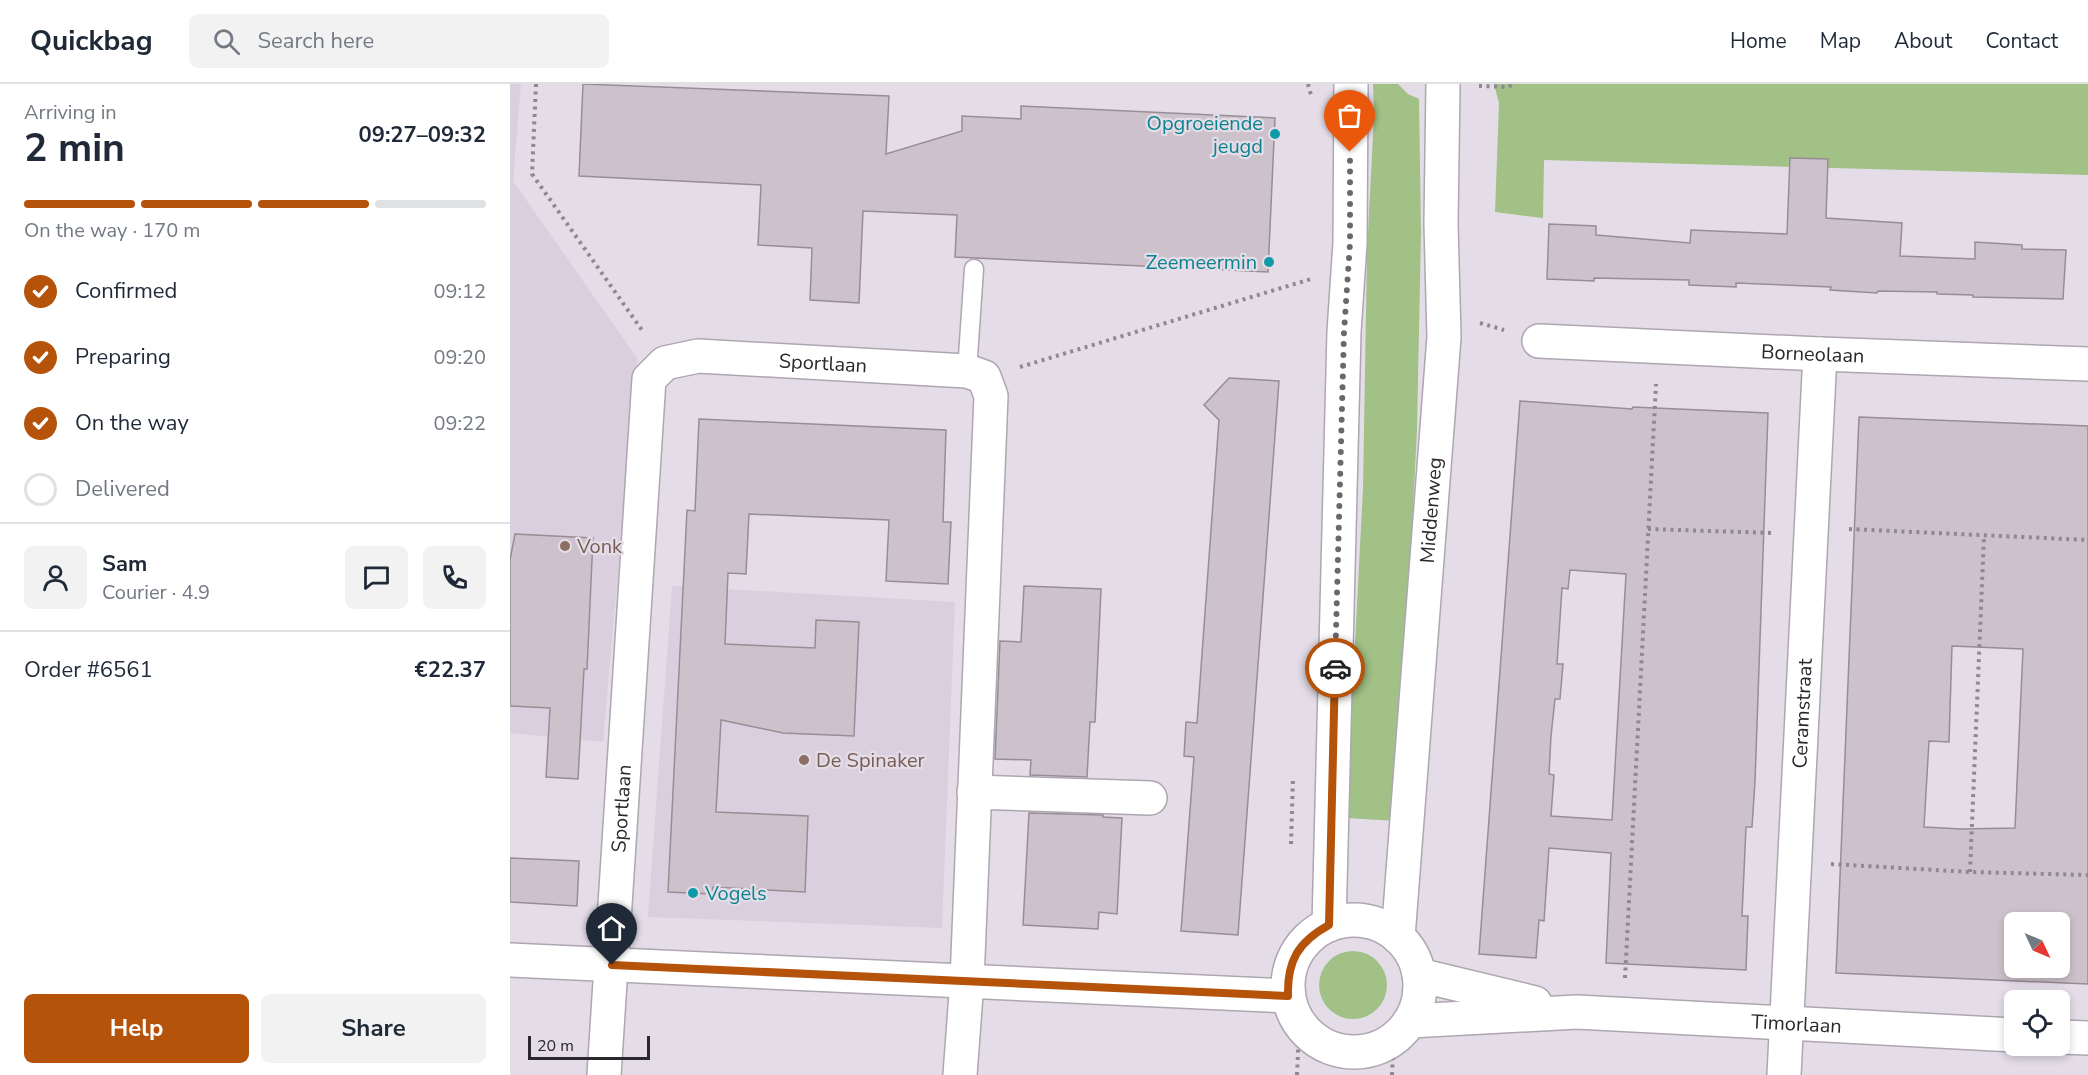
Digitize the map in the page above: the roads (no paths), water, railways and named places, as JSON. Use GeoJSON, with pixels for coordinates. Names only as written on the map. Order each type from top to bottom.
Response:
{"type":"FeatureCollection","features":[{"type":"Feature","properties":{"kind":"street"},"geometry":{"type":"LineString","coordinates":[[1329,925],[1344,332],[1348,268],[1351,84]]}},
{"type":"Feature","properties":{"kind":"street","name":"Middenweg"},"geometry":{"type":"LineString","coordinates":[[1398,937],[1444,336],[1441,224],[1443,84]]}},
{"type":"Feature","properties":{"kind":"street","name":"Borneolaan"},"geometry":{"type":"LineString","coordinates":[[1539,341],[2088,364]]}},
{"type":"Feature","properties":{"kind":"street","name":"Ceramstraat"},"geometry":{"type":"LineString","coordinates":[[1784,1075],[1820,354]]}},
{"type":"Feature","properties":{"kind":"street","name":"Sportlaan"},"geometry":{"type":"LineString","coordinates":[[604,1075],[649,379],[665,363],[698,356],[976,374]]}},
{"type":"Feature","properties":{"kind":"street"},"geometry":{"type":"LineString","coordinates":[[960,1075],[991,396],[976,374]]}},
{"type":"Feature","properties":{"kind":"street"},"geometry":{"type":"LineString","coordinates":[[974,792],[1150,798]]}},
{"type":"Feature","properties":{"kind":"street"},"geometry":{"type":"LineString","coordinates":[[510,960],[966,981],[1302,1021],[1331,1048],[1350,1052],[1390,1051],[1418,999],[1419,975],[1414,958],[1407,947],[1386,928],[1373,923],[1358,920],[1329,925],[1315,933],[1295,955],[1290,968],[1302,1021],[1326,1075]]}},
{"type":"Feature","properties":{"kind":"street","name":"Timorlaan"},"geometry":{"type":"LineString","coordinates":[[1419,975],[1577,1012],[2004,1035]]}},
{"type":"Feature","properties":{"kind":"street","name":"Timorlaan"},"geometry":{"type":"LineString","coordinates":[[1390,1051],[1577,1012]]}},
{"type":"Feature","properties":{"kind":"street"},"geometry":{"type":"LineString","coordinates":[[2070,1037],[2088,1038]]}},
{"type":"Feature","properties":{"kind":"lane"},"geometry":{"type":"LineString","coordinates":[[974,269],[976,374]]}},
{"type":"Feature","properties":{"kind":"place","name":"Opgroeiende jeugd"},"geometry":{"type":"Point","coordinates":[1275,134]}},
{"type":"Feature","properties":{"kind":"place","name":"Zeemeermin"},"geometry":{"type":"Point","coordinates":[1269,262]}},
{"type":"Feature","properties":{"kind":"place","name":"Vonk"},"geometry":{"type":"Point","coordinates":[565,546]}},
{"type":"Feature","properties":{"kind":"place","name":"De Spinaker"},"geometry":{"type":"Point","coordinates":[804,760]}},
{"type":"Feature","properties":{"kind":"place","name":"Vogels"},"geometry":{"type":"Point","coordinates":[693,893]}}]}
